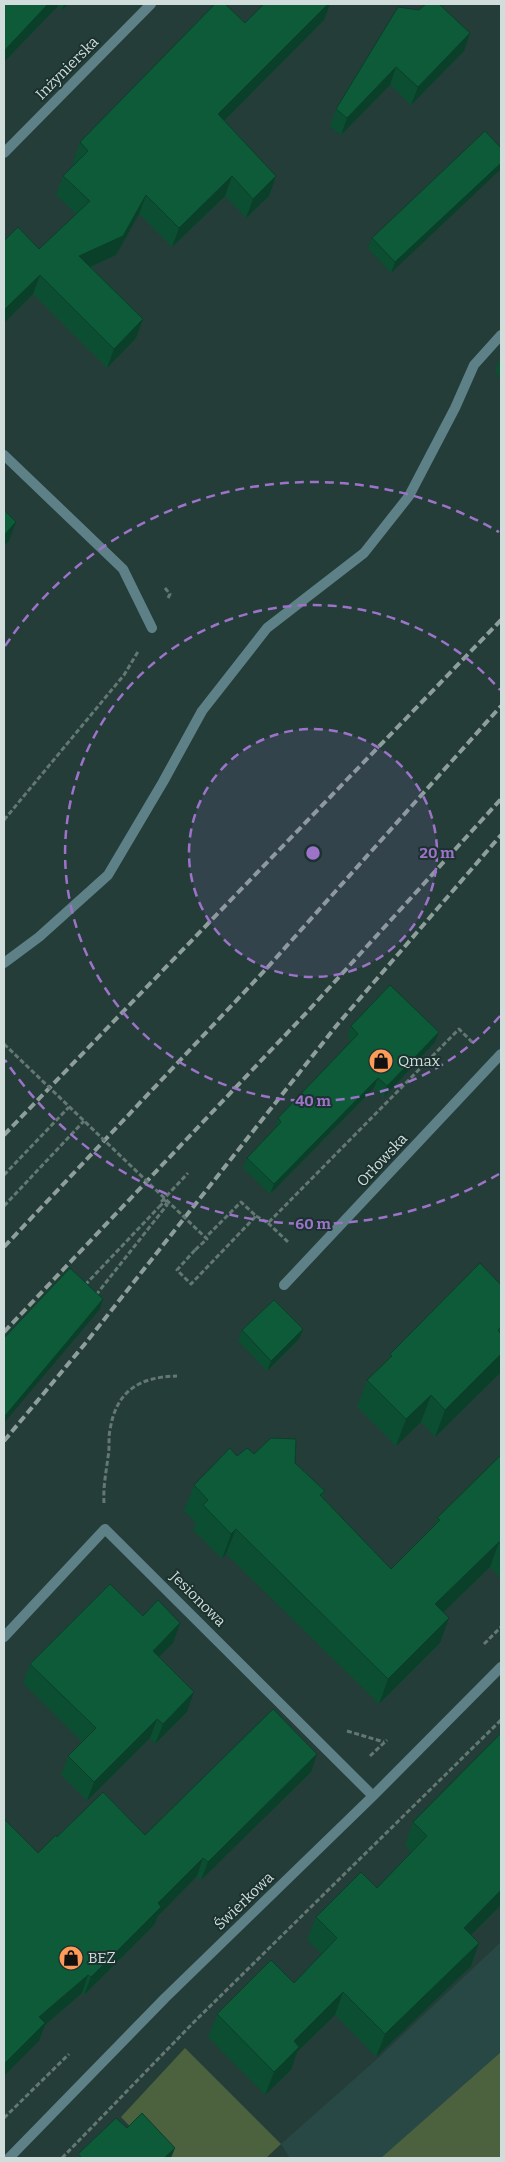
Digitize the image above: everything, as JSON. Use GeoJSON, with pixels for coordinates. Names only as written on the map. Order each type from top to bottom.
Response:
{"type":"FeatureCollection","features":[{"type":"Feature","properties":{"kind":"street","name":"Inżynierska"},"geometry":{"type":"LineString","coordinates":[[4,153],[151,4]]}},
{"type":"Feature","properties":{"kind":"street"},"geometry":{"type":"LineString","coordinates":[[4,963],[38,937],[108,875],[202,711],[267,628],[364,553],[409,496],[455,408],[474,365],[501,336]]}},
{"type":"Feature","properties":{"kind":"street"},"geometry":{"type":"LineString","coordinates":[[4,455],[123,569],[152,628]]}},
{"type":"Feature","properties":{"kind":"street","name":"Orłowska"},"geometry":{"type":"LineString","coordinates":[[284,1285],[501,1054]]}},
{"type":"Feature","properties":{"kind":"street"},"geometry":{"type":"LineString","coordinates":[[4,1637],[106,1529]]}},
{"type":"Feature","properties":{"kind":"street","name":"Jesionowa"},"geometry":{"type":"LineString","coordinates":[[106,1529],[373,1796]]}},
{"type":"Feature","properties":{"kind":"street","name":"Świerkowa"},"geometry":{"type":"LineString","coordinates":[[9,2158],[165,1998],[373,1796],[501,1667]]}},
{"type":"Feature","properties":{"kind":"path"},"geometry":{"type":"LineString","coordinates":[[4,820],[124,675],[170,594],[163,586]]}},
{"type":"Feature","properties":{"kind":"path"},"geometry":{"type":"LineString","coordinates":[[256,1216],[191,1284],[177,1270],[207,1239],[205,1238],[241,1202],[256,1216],[268,1223],[459,1029]]}},
{"type":"Feature","properties":{"kind":"path"},"geometry":{"type":"LineString","coordinates":[[4,1044],[205,1238]]}},
{"type":"Feature","properties":{"kind":"path"},"geometry":{"type":"LineString","coordinates":[[4,1175],[69,1107]]}},
{"type":"Feature","properties":{"kind":"path"},"geometry":{"type":"LineString","coordinates":[[4,1206],[84,1121]]}},
{"type":"Feature","properties":{"kind":"path"},"geometry":{"type":"LineString","coordinates":[[84,1286],[165,1199],[188,1173],[162,1201],[167,1205],[95,1295]]}},
{"type":"Feature","properties":{"kind":"path"},"geometry":{"type":"LineString","coordinates":[[106,1529],[103,1487],[109,1456],[110,1430],[117,1402],[137,1384],[156,1376],[177,1376]]}},
{"type":"Feature","properties":{"kind":"path"},"geometry":{"type":"LineString","coordinates":[[62,2158],[193,2023],[501,1720]]}},
{"type":"Feature","properties":{"kind":"shaded area"},"geometry":{"type":"Polygon","coordinates":[[[501,1942],[501,2158],[290,2158],[281,2144],[377,2059],[501,1942]]]}},
{"type":"Feature","properties":{"kind":"green space"},"geometry":{"type":"Polygon","coordinates":[[[185,2048],[281,2144],[266,2158],[160,2158],[121,2117],[185,2048]]]}},
{"type":"Feature","properties":{"kind":"green space"},"geometry":{"type":"Polygon","coordinates":[[[501,2052],[501,2158],[381,2158],[501,2052]]]}},
{"type":"Feature","properties":{"kind":"building"},"geometry":{"type":"Polygon","coordinates":[[[4,4],[48,4],[4,51],[4,4]]]}},
{"type":"Feature","properties":{"kind":"building"},"geometry":{"type":"Polygon","coordinates":[[[215,4],[225,4],[245,23],[264,4],[328,4],[218,114],[276,176],[253,199],[232,176],[179,228],[146,195],[123,236],[79,256],[143,319],[114,349],[40,275],[4,310],[4,241],[18,227],[39,249],[90,201],[63,176],[88,151],[80,142],[215,4]]]}},
{"type":"Feature","properties":{"kind":"building"},"geometry":{"type":"Polygon","coordinates":[[[426,4],[439,4],[470,33],[418,87],[396,67],[347,118],[336,109],[398,7],[419,10],[426,4]]]}},
{"type":"Feature","properties":{"kind":"building"},"geometry":{"type":"Polygon","coordinates":[[[485,131],[501,148],[501,163],[395,262],[372,238],[485,131]]]}},
{"type":"Feature","properties":{"kind":"building"},"geometry":{"type":"Polygon","coordinates":[[[4,510],[16,522],[4,535],[4,510]]]}},
{"type":"Feature","properties":{"kind":"building"},"geometry":{"type":"Polygon","coordinates":[[[390,985],[439,1032],[387,1086],[378,1078],[274,1184],[247,1158],[281,1122],[278,1118],[358,1034],[351,1026],[390,985]]]}},
{"type":"Feature","properties":{"kind":"building"},"geometry":{"type":"Polygon","coordinates":[[[480,1263],[501,1285],[501,1327],[498,1330],[501,1334],[501,1354],[445,1410],[431,1395],[406,1419],[367,1380],[392,1356],[390,1354],[480,1263]]]}},
{"type":"Feature","properties":{"kind":"building"},"geometry":{"type":"Polygon","coordinates":[[[70,1268],[103,1299],[4,1417],[4,1338],[70,1268]]]}},
{"type":"Feature","properties":{"kind":"building"},"geometry":{"type":"Polygon","coordinates":[[[274,1300],[303,1329],[271,1361],[242,1330],[274,1300]]]}},
{"type":"Feature","properties":{"kind":"building"},"geometry":{"type":"Polygon","coordinates":[[[271,1438],[296,1439],[295,1463],[325,1491],[320,1495],[391,1569],[440,1520],[437,1518],[501,1455],[501,1544],[499,1542],[435,1604],[449,1618],[388,1679],[236,1529],[231,1534],[203,1505],[208,1500],[194,1485],[230,1448],[237,1456],[247,1448],[254,1454],[271,1438]]]}},
{"type":"Feature","properties":{"kind":"building"},"geometry":{"type":"Polygon","coordinates":[[[110,1584],[143,1616],[158,1600],[180,1623],[153,1651],[194,1692],[163,1724],[157,1719],[94,1782],[68,1756],[96,1728],[30,1664],[110,1584]]]}},
{"type":"Feature","properties":{"kind":"building"},"geometry":{"type":"Polygon","coordinates":[[[273,1709],[317,1754],[208,1862],[203,1858],[158,1903],[161,1907],[91,1977],[88,1975],[39,2017],[45,2023],[4,2064],[4,1819],[38,1853],[103,1792],[145,1835],[273,1709]]]}},
{"type":"Feature","properties":{"kind":"building"},"geometry":{"type":"Polygon","coordinates":[[[501,1733],[501,1890],[464,1928],[479,1943],[385,2034],[343,1992],[294,2041],[299,2047],[274,2072],[217,2014],[271,1960],[294,1983],[337,1938],[316,1917],[361,1872],[377,1888],[427,1836],[413,1822],[501,1733]]]}},
{"type":"Feature","properties":{"kind":"building"},"geometry":{"type":"Polygon","coordinates":[[[142,2113],[175,2148],[164,2158],[82,2158],[78,2154],[116,2118],[127,2128],[142,2113]]]}},
{"type":"Feature","properties":{"kind":"railway"},"geometry":{"type":"LineString","coordinates":[[4,1135],[501,620]]}},
{"type":"Feature","properties":{"kind":"railway"},"geometry":{"type":"LineString","coordinates":[[4,1247],[267,968],[501,706]]}},
{"type":"Feature","properties":{"kind":"railway"},"geometry":{"type":"LineString","coordinates":[[4,1332],[309,1010],[501,799]]}},
{"type":"Feature","properties":{"kind":"railway"},"geometry":{"type":"LineString","coordinates":[[4,1441],[84,1345],[337,1025],[501,835]]}},
{"type":"Feature","properties":{"kind":"place","name":"Qmax"},"geometry":{"type":"Point","coordinates":[381,1061]}},
{"type":"Feature","properties":{"kind":"place","name":"BEZ"},"geometry":{"type":"Point","coordinates":[71,1958]}}]}
